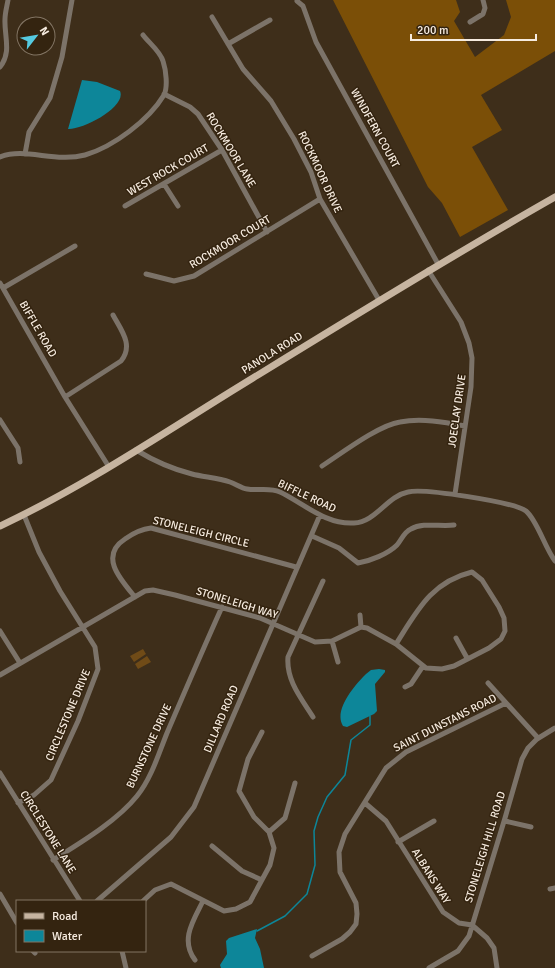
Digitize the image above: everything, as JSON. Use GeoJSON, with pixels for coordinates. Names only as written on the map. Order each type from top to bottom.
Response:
{"type":"FeatureCollection","features":[{"type":"Feature","properties":{"kind":"main road","name":"PANOLA ROAD"},"geometry":{"type":"LineString","coordinates":[[0,526],[24,515],[109,467],[428,270],[555,197]]}},
{"type":"Feature","properties":{"kind":"street"},"geometry":{"type":"LineString","coordinates":[[0,67],[4,62],[8,50],[5,18],[8,0]]}},
{"type":"Feature","properties":{"kind":"street"},"geometry":{"type":"LineString","coordinates":[[25,154],[29,132],[50,98],[62,57],[72,0]]}},
{"type":"Feature","properties":{"kind":"street"},"geometry":{"type":"LineString","coordinates":[[470,22],[483,14],[483,0]]}},
{"type":"Feature","properties":{"kind":"street","name":"WINDFERN COURT"},"geometry":{"type":"LineString","coordinates":[[297,1],[303,6],[316,42],[438,264]]}},
{"type":"Feature","properties":{"kind":"street","name":"ROCKMOOR DRIVE"},"geometry":{"type":"LineString","coordinates":[[212,17],[253,81],[271,101],[294,138],[311,172],[320,199],[379,300]]}},
{"type":"Feature","properties":{"kind":"street"},"geometry":{"type":"LineString","coordinates":[[228,44],[270,20]]}},
{"type":"Feature","properties":{"kind":"street"},"geometry":{"type":"LineString","coordinates":[[0,157],[12,153],[57,158],[85,155],[97,150],[132,129],[154,109],[164,94],[165,72],[163,60],[142,35]]}},
{"type":"Feature","properties":{"kind":"street","name":"ROCKMOOR LANE"},"geometry":{"type":"LineString","coordinates":[[164,94],[190,107],[198,114],[222,150],[267,232]]}},
{"type":"Feature","properties":{"kind":"street","name":"WEST ROCK COURT"},"geometry":{"type":"LineString","coordinates":[[125,206],[222,150]]}},
{"type":"Feature","properties":{"kind":"street"},"geometry":{"type":"LineString","coordinates":[[164,184],[178,206]]}},
{"type":"Feature","properties":{"kind":"street","name":"ROCKMOOR COURT"},"geometry":{"type":"LineString","coordinates":[[146,274],[174,281],[182,281],[194,276],[320,199]]}},
{"type":"Feature","properties":{"kind":"street"},"geometry":{"type":"LineString","coordinates":[[1,285],[75,246]]}},
{"type":"Feature","properties":{"kind":"street","name":"JOECLAY DRIVE"},"geometry":{"type":"LineString","coordinates":[[428,270],[461,322],[469,343],[473,372],[455,494]]}},
{"type":"Feature","properties":{"kind":"street","name":"BIFFLE ROAD"},"geometry":{"type":"LineString","coordinates":[[1,285],[65,397],[109,467]]}},
{"type":"Feature","properties":{"kind":"street"},"geometry":{"type":"LineString","coordinates":[[65,397],[91,382],[121,361],[125,356],[127,352],[127,342],[113,315]]}},
{"type":"Feature","properties":{"kind":"street"},"geometry":{"type":"LineString","coordinates":[[0,420],[18,448],[20,462]]}},
{"type":"Feature","properties":{"kind":"street"},"geometry":{"type":"LineString","coordinates":[[322,466],[381,430],[400,422],[425,420],[465,426]]}},
{"type":"Feature","properties":{"kind":"street","name":"BIFFLE ROAD"},"geometry":{"type":"LineString","coordinates":[[136,450],[163,464],[190,474],[230,482],[245,489],[266,488],[278,491],[320,515],[344,523],[354,523],[375,514],[397,496],[409,491],[455,494],[510,504],[527,512],[535,523],[544,545],[555,561]]}},
{"type":"Feature","properties":{"kind":"street","name":"CIRCLESTONE DRIVE"},"geometry":{"type":"LineString","coordinates":[[18,803],[34,796],[51,780],[96,680],[98,669],[97,654],[39,552],[24,515]]}},
{"type":"Feature","properties":{"kind":"street","name":"DILLARD ROAD"},"geometry":{"type":"LineString","coordinates":[[98,900],[171,837],[194,807],[296,567],[312,536],[320,515]]}},
{"type":"Feature","properties":{"kind":"street"},"geometry":{"type":"LineString","coordinates":[[312,536],[339,548],[358,563],[369,561],[396,546],[412,528],[422,526],[454,525]]}},
{"type":"Feature","properties":{"kind":"street","name":"STONELEIGH CIRCLE"},"geometry":{"type":"LineString","coordinates":[[135,597],[118,573],[111,560],[113,550],[116,545],[145,529],[151,528],[296,567]]}},
{"type":"Feature","properties":{"kind":"street"},"geometry":{"type":"LineString","coordinates":[[360,615],[361,627],[367,628],[396,644],[426,668],[442,669],[454,666],[489,648],[501,639],[505,632],[504,618],[489,591],[472,572],[459,575],[438,587],[426,598],[396,644]]}},
{"type":"Feature","properties":{"kind":"street"},"geometry":{"type":"LineString","coordinates":[[313,717],[296,690],[288,670],[288,657],[323,581]]}},
{"type":"Feature","properties":{"kind":"street","name":"STONELEIGH WAY"},"geometry":{"type":"LineString","coordinates":[[0,675],[145,591],[152,590],[222,607],[273,623],[315,642],[332,641],[361,627]]}},
{"type":"Feature","properties":{"kind":"street","name":"BURNSTONE DRIVE"},"geometry":{"type":"LineString","coordinates":[[53,860],[82,842],[113,818],[139,795],[160,751],[222,607]]}},
{"type":"Feature","properties":{"kind":"street"},"geometry":{"type":"LineString","coordinates":[[0,630],[20,663]]}},
{"type":"Feature","properties":{"kind":"street"},"geometry":{"type":"LineString","coordinates":[[456,638],[467,658]]}},
{"type":"Feature","properties":{"kind":"street"},"geometry":{"type":"LineString","coordinates":[[332,641],[338,662]]}},
{"type":"Feature","properties":{"kind":"street"},"geometry":{"type":"LineString","coordinates":[[405,687],[411,684],[423,666]]}},
{"type":"Feature","properties":{"kind":"street"},"geometry":{"type":"LineString","coordinates":[[488,683],[538,738]]}},
{"type":"Feature","properties":{"kind":"street","name":"SAINT DUNSTANS ROAD"},"geometry":{"type":"LineString","coordinates":[[312,956],[342,938],[350,932],[356,924],[356,903],[343,881],[338,858],[342,840],[379,777],[395,759],[506,703]]}},
{"type":"Feature","properties":{"kind":"street","name":"STONELEIGH HILL ROAD"},"geometry":{"type":"LineString","coordinates":[[429,968],[462,947],[469,936],[522,759],[528,748],[538,738],[555,728]]}},
{"type":"Feature","properties":{"kind":"street"},"geometry":{"type":"LineString","coordinates":[[144,900],[155,890],[172,884],[202,901],[224,911],[236,910],[250,902],[273,857],[274,848],[269,832],[254,817],[239,791],[248,759],[262,732]]}},
{"type":"Feature","properties":{"kind":"street","name":"CIRCLESTONE LANE"},"geometry":{"type":"LineString","coordinates":[[0,773],[79,900]]}},
{"type":"Feature","properties":{"kind":"street"},"geometry":{"type":"LineString","coordinates":[[269,832],[285,818],[295,783]]}},
{"type":"Feature","properties":{"kind":"street","name":"ALBANS WAY"},"geometry":{"type":"LineString","coordinates":[[365,803],[386,821],[443,912],[459,924],[472,925],[491,943],[496,954],[497,968]]}},
{"type":"Feature","properties":{"kind":"street"},"geometry":{"type":"LineString","coordinates":[[398,842],[434,821]]}},
{"type":"Feature","properties":{"kind":"street"},"geometry":{"type":"LineString","coordinates":[[504,821],[531,827]]}},
{"type":"Feature","properties":{"kind":"street"},"geometry":{"type":"LineString","coordinates":[[212,846],[242,871],[262,880]]}},
{"type":"Feature","properties":{"kind":"street"},"geometry":{"type":"LineString","coordinates":[[0,894],[16,921]]}},
{"type":"Feature","properties":{"kind":"street"},"geometry":{"type":"LineString","coordinates":[[195,960],[187,947],[187,936],[202,901]]}},
{"type":"Feature","properties":{"kind":"street"},"geometry":{"type":"LineString","coordinates":[[122,952],[126,968]]}},
{"type":"Feature","properties":{"kind":"shaded area"},"geometry":{"type":"Polygon","coordinates":[[[333,0],[456,0],[460,12],[454,21],[475,57],[504,35],[511,17],[506,0],[555,0],[555,51],[481,95],[502,130],[472,147],[508,210],[460,237],[442,203],[428,187],[333,0]]]}},
{"type":"Feature","properties":{"kind":"shaded area"},"geometry":{"type":"Polygon","coordinates":[[[143,649],[146,654],[134,662],[130,656],[143,649]]]}},
{"type":"Feature","properties":{"kind":"shaded area"},"geometry":{"type":"Polygon","coordinates":[[[147,656],[151,662],[138,669],[135,664],[147,656]]]}},
{"type":"Feature","properties":{"kind":"water"},"geometry":{"type":"Polygon","coordinates":[[[82,80],[97,82],[120,91],[120,97],[117,104],[111,110],[93,122],[68,129],[82,80]]]}},
{"type":"Feature","properties":{"kind":"water"},"geometry":{"type":"Polygon","coordinates":[[[371,670],[385,670],[385,672],[375,684],[377,711],[374,714],[347,727],[343,726],[341,713],[343,705],[351,691],[371,670]]]}},
{"type":"Feature","properties":{"kind":"water"},"geometry":{"type":"Polygon","coordinates":[[[257,929],[255,938],[260,949],[264,968],[221,968],[220,965],[227,954],[226,941],[229,938],[257,929]]]}},
{"type":"Feature","properties":{"kind":"waterway"},"geometry":{"type":"LineString","coordinates":[[257,931],[285,916],[307,894],[315,865],[314,831],[318,817],[327,797],[345,775],[351,740],[370,725],[370,716]]}}]}
